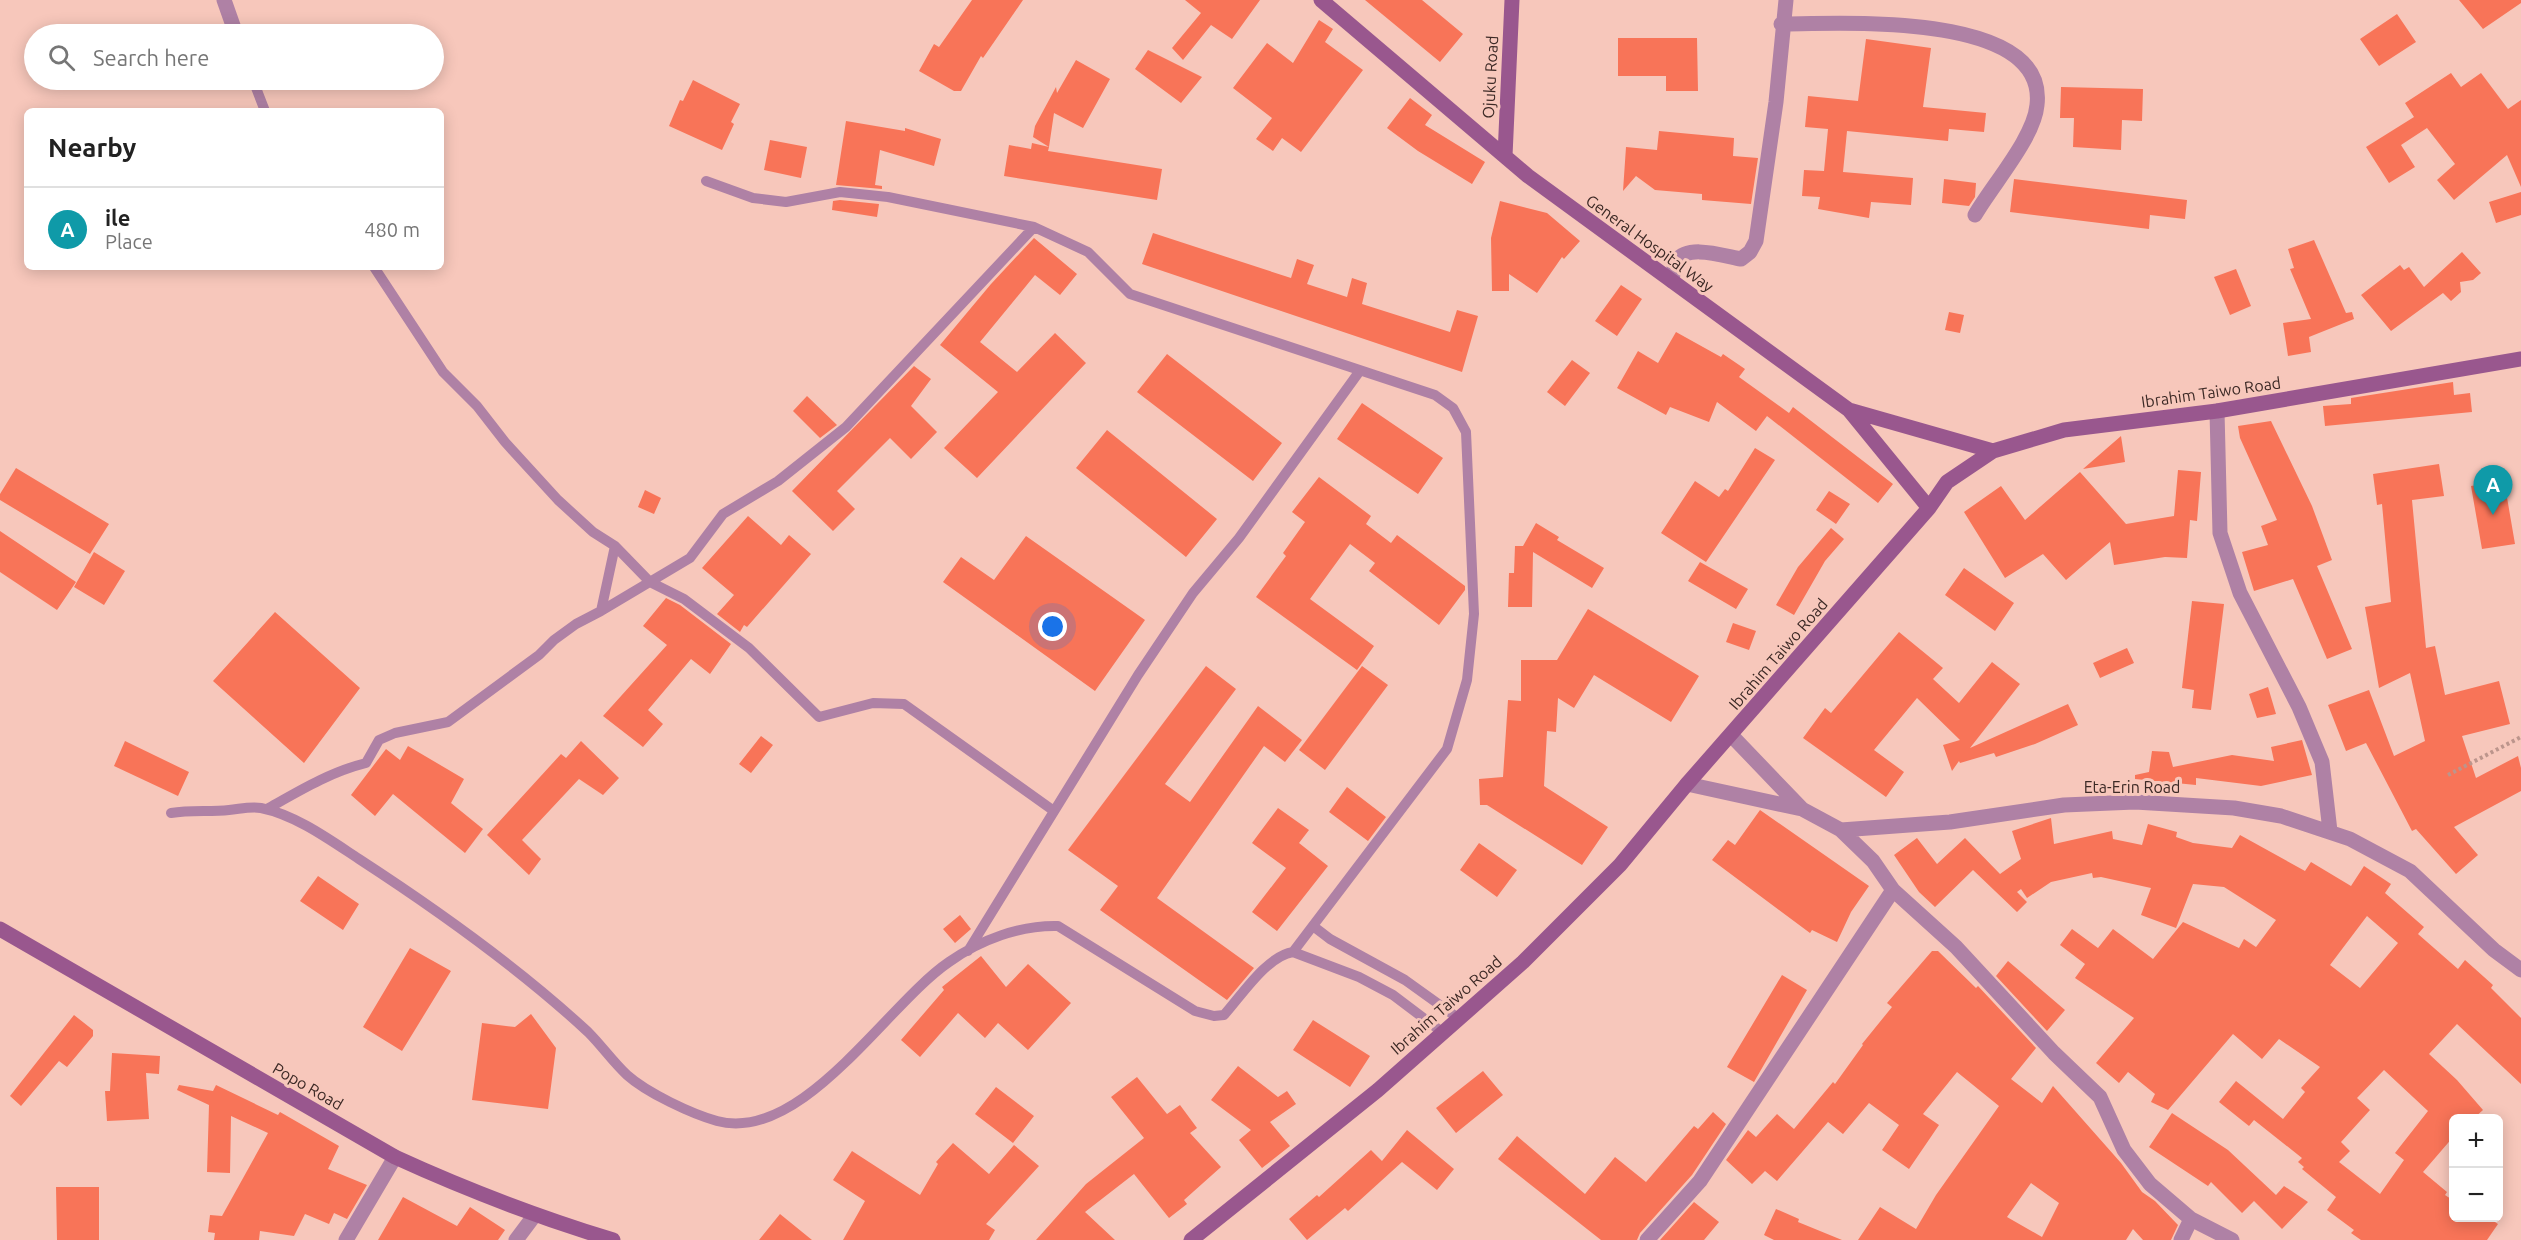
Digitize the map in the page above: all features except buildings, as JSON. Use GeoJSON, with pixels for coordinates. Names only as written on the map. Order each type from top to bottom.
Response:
{"type":"FeatureCollection","features":[{"type":"Feature","properties":{"kind":"main road","name":"General Hospital Way"},"geometry":{"type":"LineString","coordinates":[[1321,0],[1505,156],[1849,410],[1993,451]]}},
{"type":"Feature","properties":{"kind":"main road","name":"Ojuku Road"},"geometry":{"type":"LineString","coordinates":[[1505,156],[1512,0]]}},
{"type":"Feature","properties":{"kind":"main road","name":"Ibrahim Taiwo Road"},"geometry":{"type":"LineString","coordinates":[[1191,1240],[1378,1090],[1523,962],[1620,865],[1687,784],[1929,508],[1947,482],[1993,451],[2064,430],[2217,411],[2521,359]]}},
{"type":"Feature","properties":{"kind":"main road"},"geometry":{"type":"LineString","coordinates":[[1849,410],[1929,508]]}},
{"type":"Feature","properties":{"kind":"main road","name":"Popo Road"},"geometry":{"type":"LineString","coordinates":[[0,929],[395,1157],[463,1188],[534,1216],[614,1240]]}},
{"type":"Feature","properties":{"kind":"street"},"geometry":{"type":"LineString","coordinates":[[224,0],[232,24]]}},
{"type":"Feature","properties":{"kind":"street"},"geometry":{"type":"LineString","coordinates":[[1672,281],[1676,262],[1684,254],[1695,252],[1741,259],[1750,252],[1756,241],[1776,102],[1781,24],[1786,0]]}},
{"type":"Feature","properties":{"kind":"street"},"geometry":{"type":"LineString","coordinates":[[1781,24],[1910,24],[1960,34],[1993,44],[2011,54],[2028,69],[2036,83],[2038,104],[2033,126],[1975,215]]}},
{"type":"Feature","properties":{"kind":"street"},"geometry":{"type":"LineString","coordinates":[[2217,411],[2220,533],[2240,593],[2300,707],[2322,762],[2330,831]]}},
{"type":"Feature","properties":{"kind":"street"},"geometry":{"type":"LineString","coordinates":[[1731,735],[1802,809]]}},
{"type":"Feature","properties":{"kind":"street"},"geometry":{"type":"LineString","coordinates":[[1687,784],[1802,809],[1841,830],[1873,861],[1893,890],[1956,948],[2054,1053],[2100,1097],[2124,1150],[2150,1184],[2191,1219],[2232,1240]]}},
{"type":"Feature","properties":{"kind":"street","name":"Eta-Erin Road"},"geometry":{"type":"LineString","coordinates":[[1841,830],[1950,822],[2064,805],[2135,802],[2234,808],[2281,816],[2330,831],[2410,871],[2494,950],[2521,970]]}},
{"type":"Feature","properties":{"kind":"street"},"geometry":{"type":"LineString","coordinates":[[1647,1240],[1700,1181],[1893,890]]}},
{"type":"Feature","properties":{"kind":"street"},"geometry":{"type":"LineString","coordinates":[[346,1240],[395,1157]]}},
{"type":"Feature","properties":{"kind":"street"},"geometry":{"type":"LineString","coordinates":[[516,1240],[534,1216]]}},
{"type":"Feature","properties":{"kind":"street"},"geometry":{"type":"LineString","coordinates":[[2181,1240],[2191,1219]]}},
{"type":"Feature","properties":{"kind":"lane"},"geometry":{"type":"LineString","coordinates":[[257,90],[264,108]]}},
{"type":"Feature","properties":{"kind":"lane"},"geometry":{"type":"LineString","coordinates":[[706,181],[753,198],[786,202],[821,194],[852,193],[888,197],[1034,227],[1071,242],[1088,252],[1130,294],[1359,372],[1435,395],[1453,408],[1466,432],[1474,614],[1467,680],[1447,749],[1293,952]]}},
{"type":"Feature","properties":{"kind":"lane"},"geometry":{"type":"LineString","coordinates":[[267,809],[344,769],[366,764],[379,740],[395,733],[448,722],[539,655],[554,639],[576,624],[690,558],[723,514],[777,481],[846,427],[1034,227]]}},
{"type":"Feature","properties":{"kind":"lane"},"geometry":{"type":"LineString","coordinates":[[376,270],[443,372],[477,406],[505,442],[558,500],[593,532],[615,546],[650,582],[684,599],[749,648],[819,717],[873,703],[904,704],[1054,811]]}},
{"type":"Feature","properties":{"kind":"lane"},"geometry":{"type":"LineString","coordinates":[[968,951],[1193,593],[1239,538],[1359,372]]}},
{"type":"Feature","properties":{"kind":"lane"},"geometry":{"type":"LineString","coordinates":[[601,611],[615,546]]}},
{"type":"Feature","properties":{"kind":"lane"},"geometry":{"type":"LineString","coordinates":[[171,813],[195,809],[227,810],[257,807],[281,813],[334,843],[435,908],[588,1033],[628,1076],[664,1098],[719,1122],[766,1120],[795,1103],[846,1062],[894,1011],[948,963],[968,951],[1016,930],[1036,926],[1058,926],[1195,1011],[1214,1016],[1224,1015],[1271,961],[1283,954],[1293,952],[1329,964],[1385,990],[1442,1032]]}},
{"type":"Feature","properties":{"kind":"lane"},"geometry":{"type":"LineString","coordinates":[[1313,926],[1330,939],[1405,980],[1458,1018]]}},
{"type":"Feature","properties":{"kind":"path"},"geometry":{"type":"LineString","coordinates":[[2448,775],[2521,736]]}},
{"type":"Feature","properties":{"kind":"place","name":"ile"},"geometry":{"type":"Point","coordinates":[2493,515]}}]}
